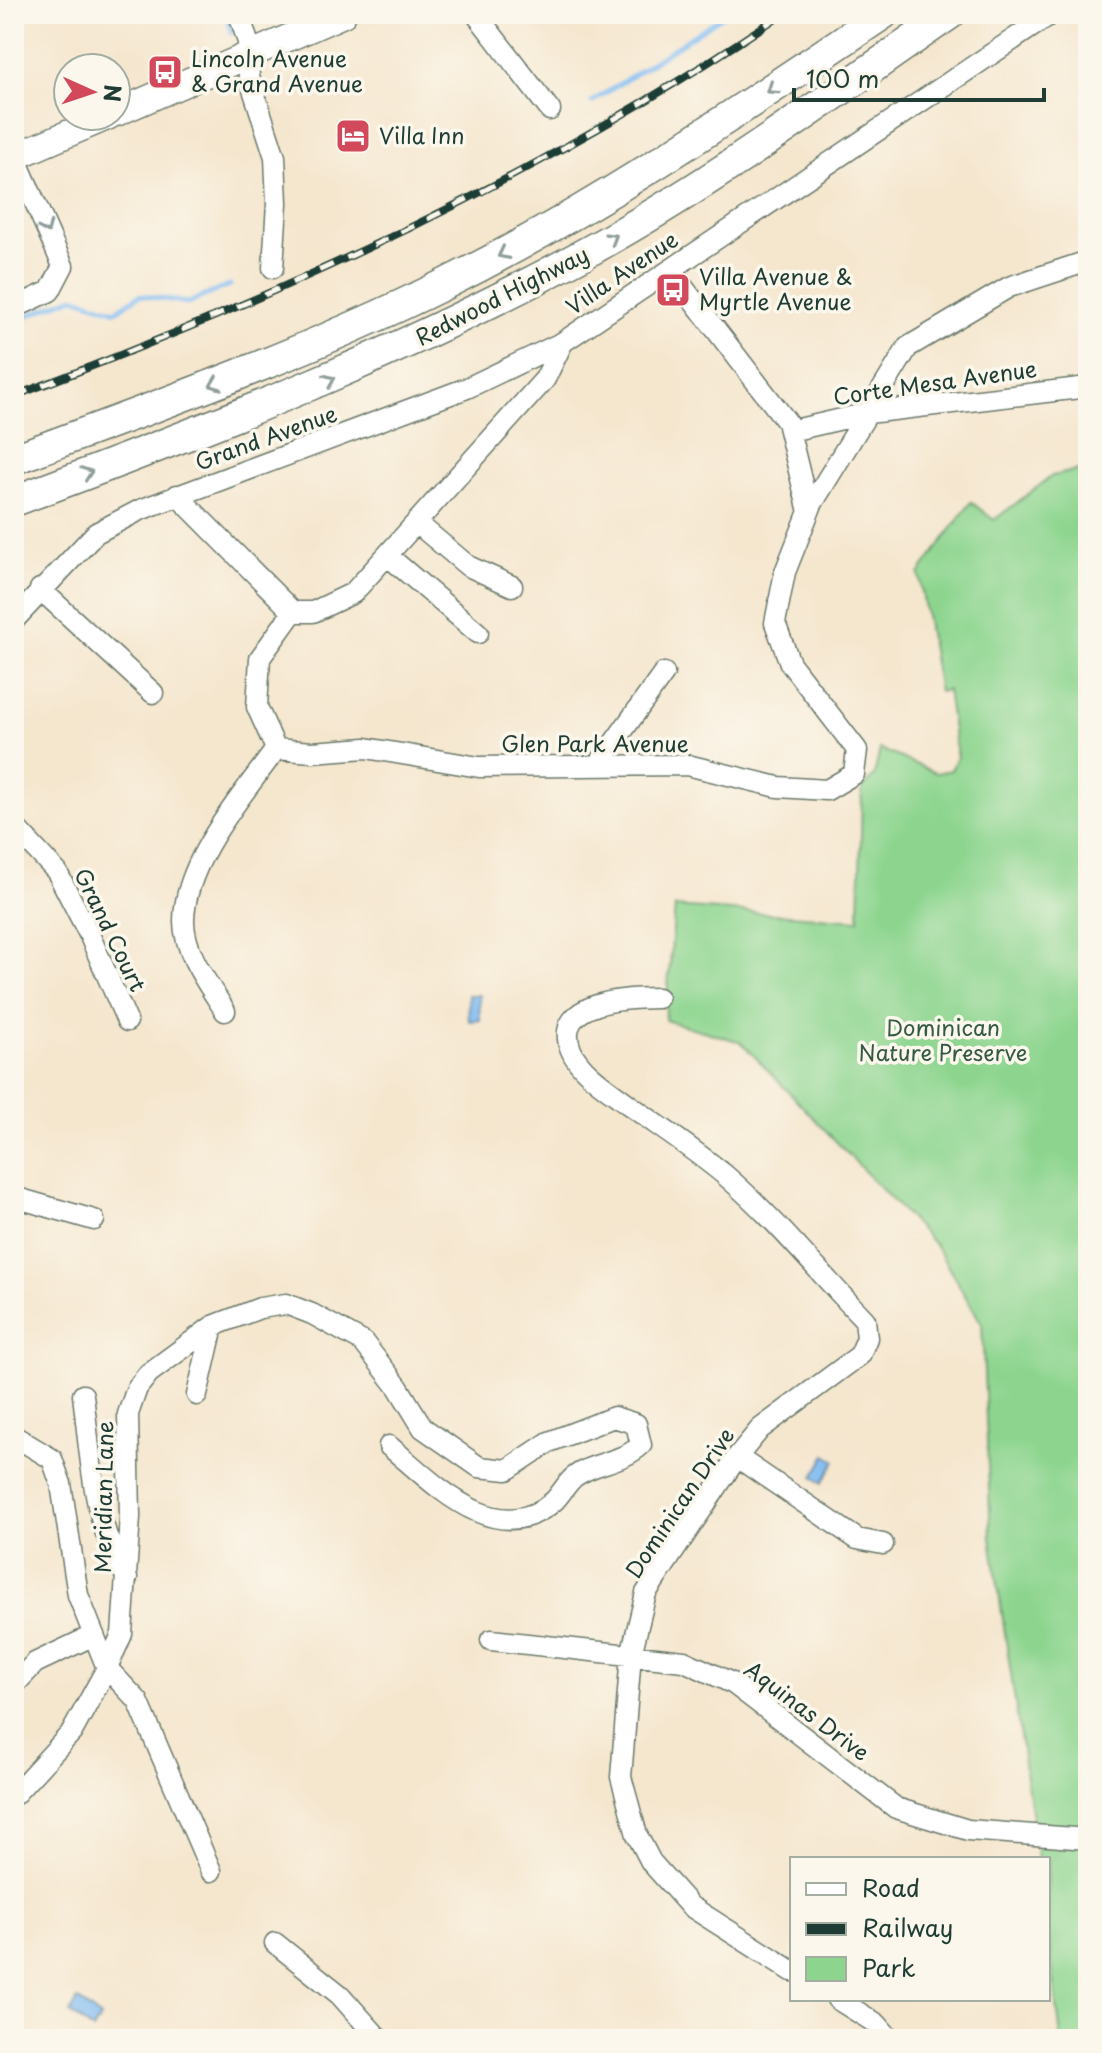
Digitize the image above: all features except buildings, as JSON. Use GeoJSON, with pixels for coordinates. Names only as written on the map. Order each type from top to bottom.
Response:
{"type":"FeatureCollection","features":[{"type":"Feature","properties":{"kind":"highway","name":"Redwood Highway"},"geometry":{"type":"LineString","coordinates":[[14,459],[249,371],[447,283],[640,175],[883,14]]}},
{"type":"Feature","properties":{"kind":"highway","name":"Redwood Highway"},"geometry":{"type":"LineString","coordinates":[[14,501],[334,378],[532,282],[719,172],[950,14]]}},
{"type":"Feature","properties":{"kind":"main road"},"geometry":{"type":"LineString","coordinates":[[132,106],[343,14]]}},
{"type":"Feature","properties":{"kind":"main road"},"geometry":{"type":"LineString","coordinates":[[14,157],[72,132]]}},
{"type":"Feature","properties":{"kind":"street"},"geometry":{"type":"LineString","coordinates":[[239,14],[249,57],[249,77],[276,171],[273,268]]}},
{"type":"Feature","properties":{"kind":"street"},"geometry":{"type":"LineString","coordinates":[[476,14],[550,110]]}},
{"type":"Feature","properties":{"kind":"street","name":"Villa Avenue"},"geometry":{"type":"LineString","coordinates":[[293,612],[313,612],[353,593],[545,379],[563,342],[1051,14]]}},
{"type":"Feature","properties":{"kind":"street"},"geometry":{"type":"LineString","coordinates":[[14,157],[63,266],[50,291],[14,308]]}},
{"type":"Feature","properties":{"kind":"street","name":"Glen Park Avenue"},"geometry":{"type":"LineString","coordinates":[[276,749],[312,752],[366,748],[479,767],[687,765],[778,787],[827,790],[854,774],[857,750],[841,725],[790,663],[775,623],[785,572],[809,512],[908,347],[1009,287],[1088,261]]}},
{"type":"Feature","properties":{"kind":"street"},"geometry":{"type":"LineString","coordinates":[[670,270],[787,422],[809,512]]}},
{"type":"Feature","properties":{"kind":"street","name":"Grand Avenue"},"geometry":{"type":"LineString","coordinates":[[14,620],[96,533],[177,495],[312,448],[467,388],[563,342]]}},
{"type":"Feature","properties":{"kind":"street","name":"Corte Mesa Avenue"},"geometry":{"type":"LineString","coordinates":[[790,431],[868,413],[1088,387]]}},
{"type":"Feature","properties":{"kind":"street"},"geometry":{"type":"LineString","coordinates":[[177,495],[293,612],[260,658],[257,707],[276,749],[223,822],[196,870],[184,922],[197,964],[225,1011]]}},
{"type":"Feature","properties":{"kind":"street"},"geometry":{"type":"LineString","coordinates":[[418,524],[468,566],[512,586]]}},
{"type":"Feature","properties":{"kind":"street"},"geometry":{"type":"LineString","coordinates":[[388,556],[478,633]]}},
{"type":"Feature","properties":{"kind":"street"},"geometry":{"type":"LineString","coordinates":[[40,589],[153,693]]}},
{"type":"Feature","properties":{"kind":"street"},"geometry":{"type":"LineString","coordinates":[[598,765],[664,673]]}},
{"type":"Feature","properties":{"kind":"street","name":"Grand Court"},"geometry":{"type":"LineString","coordinates":[[14,826],[57,872],[89,934],[127,1021]]}},
{"type":"Feature","properties":{"kind":"street","name":"Dominican Drive"},"geometry":{"type":"LineString","coordinates":[[658,998],[617,998],[584,1009],[570,1028],[570,1048],[580,1064],[727,1176],[865,1320],[867,1338],[860,1355],[760,1429],[737,1457],[646,1593],[631,1655],[621,1777],[637,1835],[651,1862],[690,1906],[790,1970]]}},
{"type":"Feature","properties":{"kind":"street"},"geometry":{"type":"LineString","coordinates":[[14,1197],[94,1220]]}},
{"type":"Feature","properties":{"kind":"street","name":"Meridian Lane"},"geometry":{"type":"LineString","coordinates":[[14,1795],[72,1732],[122,1634],[130,1517],[128,1414],[137,1388],[175,1351],[213,1326],[260,1308],[286,1304],[351,1335],[363,1342],[398,1387],[423,1428],[479,1467],[507,1470],[549,1442],[614,1417],[636,1424],[641,1436],[641,1445],[632,1453],[575,1477],[553,1502],[529,1515],[493,1519],[458,1503],[389,1446]]}},
{"type":"Feature","properties":{"kind":"street"},"geometry":{"type":"LineString","coordinates":[[197,1395],[213,1326]]}},
{"type":"Feature","properties":{"kind":"street"},"geometry":{"type":"LineString","coordinates":[[83,1395],[99,1521],[114,1558],[127,1578]]}},
{"type":"Feature","properties":{"kind":"street"},"geometry":{"type":"LineString","coordinates":[[14,1436],[52,1459],[61,1484],[78,1595],[107,1668],[138,1701],[211,1871]]}},
{"type":"Feature","properties":{"kind":"street"},"geometry":{"type":"LineString","coordinates":[[737,1457],[857,1539],[883,1544]]}},
{"type":"Feature","properties":{"kind":"street"},"geometry":{"type":"LineString","coordinates":[[14,1685],[35,1663],[94,1635]]}},
{"type":"Feature","properties":{"kind":"street","name":"Aquinas Drive"},"geometry":{"type":"LineString","coordinates":[[491,1640],[684,1661],[734,1684],[896,1808],[968,1830],[1088,1839]]}},
{"type":"Feature","properties":{"kind":"street"},"geometry":{"type":"LineString","coordinates":[[275,1943],[340,1995],[379,2039]]}},
{"type":"Feature","properties":{"kind":"street"},"geometry":{"type":"LineString","coordinates":[[840,2001],[877,2024],[890,2039]]}},
{"type":"Feature","properties":{"kind":"green space","name":"Dominican Nature Preserve"},"geometry":{"type":"Polygon","coordinates":[[[1088,468],[1088,2039],[1061,2039],[1050,1947],[1050,1857],[1038,1857],[991,1538],[982,1324],[935,1245],[741,1042],[665,1020],[675,907],[859,920],[862,789],[874,776],[880,749],[936,773],[951,770],[957,757],[947,690],[939,692],[919,574],[971,502],[994,520],[1052,476],[1088,468]]]}},
{"type":"Feature","properties":{"kind":"water"},"geometry":{"type":"Polygon","coordinates":[[[468,995],[479,995],[480,1020],[469,1021],[468,995]]]}},
{"type":"Feature","properties":{"kind":"water"},"geometry":{"type":"Polygon","coordinates":[[[826,1455],[836,1461],[822,1483],[813,1477],[826,1455]]]}},
{"type":"Feature","properties":{"kind":"water"},"geometry":{"type":"Polygon","coordinates":[[[78,2000],[101,2018],[93,2030],[70,2013],[78,2000]]]}},
{"type":"Feature","properties":{"kind":"waterway"},"geometry":{"type":"LineString","coordinates":[[226,14],[231,32]]}},
{"type":"Feature","properties":{"kind":"waterway"},"geometry":{"type":"LineString","coordinates":[[592,102],[726,14]]}},
{"type":"Feature","properties":{"kind":"waterway"},"geometry":{"type":"LineString","coordinates":[[14,321],[74,297],[116,311],[140,295],[188,303],[230,285]]}},
{"type":"Feature","properties":{"kind":"railway"},"geometry":{"type":"LineString","coordinates":[[14,396],[214,316],[410,228],[599,128],[782,14]]}},
{"type":"Feature","properties":{"kind":"place","name":"Lincoln Avenue & Grand Avenue"},"geometry":{"type":"Point","coordinates":[165,72]}},
{"type":"Feature","properties":{"kind":"place","name":"Villa Inn"},"geometry":{"type":"Point","coordinates":[353,136]}},
{"type":"Feature","properties":{"kind":"place","name":"Villa Avenue & Myrtle Avenue"},"geometry":{"type":"Point","coordinates":[673,290]}}]}
